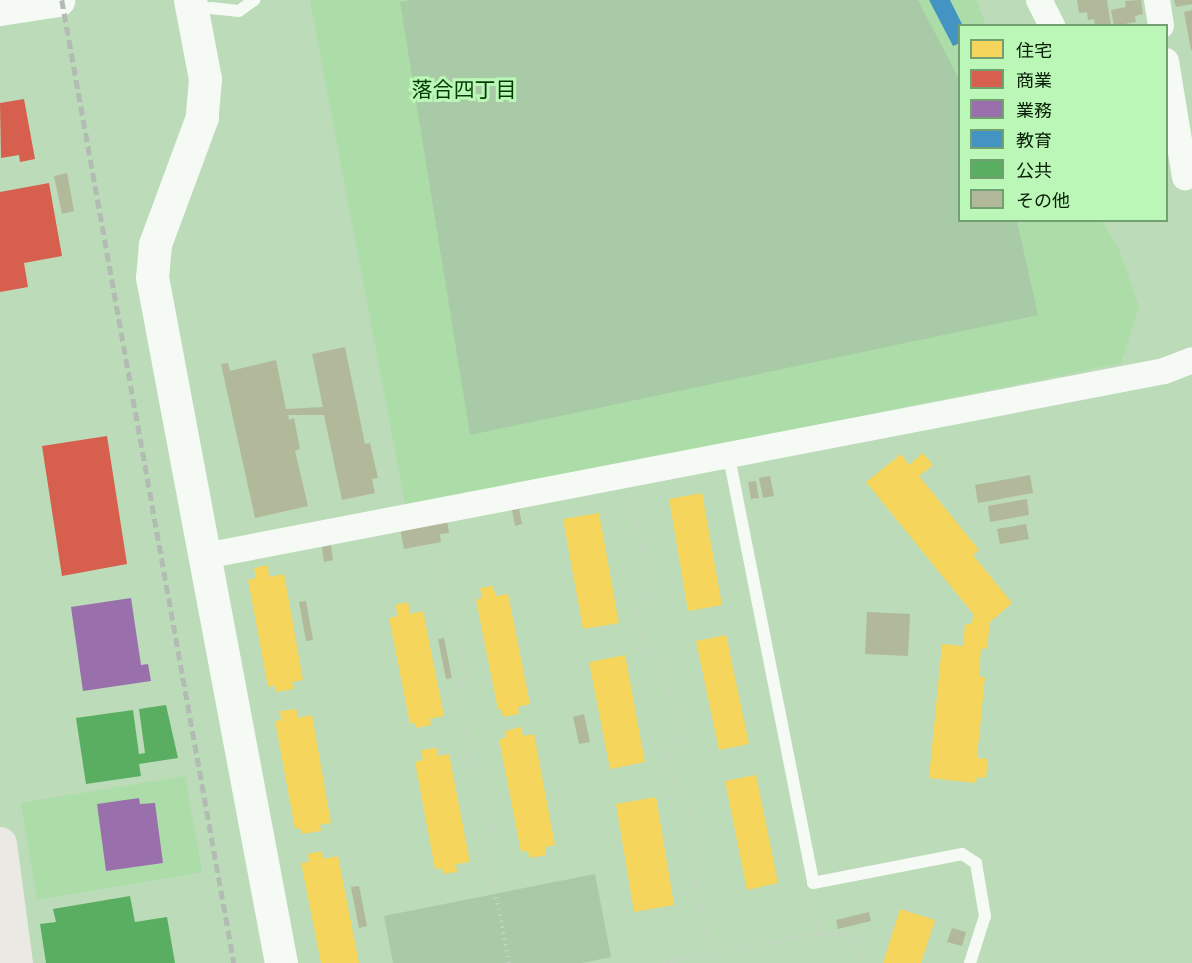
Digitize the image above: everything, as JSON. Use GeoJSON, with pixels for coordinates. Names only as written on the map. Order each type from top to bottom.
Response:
{"type":"FeatureCollection","features":[{"type":"Feature","properties":{"kind":"highway"},"geometry":{"type":"LineString","coordinates":[[0,843],[5,913],[16,963]]}},
{"type":"Feature","properties":{"kind":"street"},"geometry":{"type":"LineString","coordinates":[[0,9],[58,0]]}},
{"type":"Feature","properties":{"kind":"street"},"geometry":{"type":"LineString","coordinates":[[1039,0],[1051,24]]}},
{"type":"Feature","properties":{"kind":"street"},"geometry":{"type":"LineString","coordinates":[[1157,0],[1161,24]]}},
{"type":"Feature","properties":{"kind":"street"},"geometry":{"type":"LineString","coordinates":[[191,6],[205,79],[202,117],[155,244],[152,277],[281,963]]}},
{"type":"Feature","properties":{"kind":"street"},"geometry":{"type":"LineString","coordinates":[[1168,69],[1181,178]]}},
{"type":"Feature","properties":{"kind":"street"},"geometry":{"type":"LineString","coordinates":[[205,556],[729,457],[1164,371],[1192,360]]}},
{"type":"Feature","properties":{"kind":"lane"},"geometry":{"type":"LineString","coordinates":[[191,6],[239,11],[254,0]]}},
{"type":"Feature","properties":{"kind":"lane"},"geometry":{"type":"LineString","coordinates":[[729,457],[813,883],[962,854],[976,863],[985,916],[970,963]]}},
{"type":"Feature","properties":{"kind":"path"},"geometry":{"type":"LineString","coordinates":[[628,476],[650,593],[638,609],[643,647],[663,658],[680,737],[667,753],[673,788],[688,796],[697,847],[691,857],[710,951]]}},
{"type":"Feature","properties":{"kind":"path"},"geometry":{"type":"LineString","coordinates":[[432,552],[439,598],[456,624],[466,677],[458,687],[469,762],[483,774],[494,825],[485,838],[509,963]]}},
{"type":"Feature","properties":{"kind":"path"},"geometry":{"type":"LineString","coordinates":[[813,883],[810,891],[820,933]]}},
{"type":"Feature","properties":{"kind":"path"},"geometry":{"type":"LineString","coordinates":[[662,963],[680,961],[710,951],[820,933],[848,934],[861,946],[858,963]]}},
{"type":"Feature","properties":{"kind":"shaded area"},"geometry":{"type":"Polygon","coordinates":[[[310,0],[976,0],[986,24],[958,24],[958,222],[1103,222],[1119,249],[1139,307],[1121,363],[406,509],[310,0]]]}},
{"type":"Feature","properties":{"kind":"shaded area"},"geometry":{"type":"Polygon","coordinates":[[[411,0],[918,0],[958,77],[958,222],[1017,222],[1038,315],[470,435],[400,2],[411,0]]]}},
{"type":"Feature","properties":{"kind":"shaded area"},"geometry":{"type":"Polygon","coordinates":[[[185,776],[202,872],[37,900],[21,803],[185,776]]]}},
{"type":"Feature","properties":{"kind":"shaded area"},"geometry":{"type":"Polygon","coordinates":[[[595,874],[611,957],[582,963],[393,963],[384,916],[595,874]]]}},
{"type":"Feature","properties":{"kind":"building: 住宅"},"geometry":{"type":"Polygon","coordinates":[[[923,453],[933,465],[919,476],[979,550],[973,555],[1012,603],[990,622],[987,649],[981,648],[979,677],[985,677],[977,758],[988,759],[986,778],[977,777],[976,783],[929,778],[942,644],[963,646],[965,624],[971,624],[974,615],[866,482],[901,454],[909,465],[923,453]]]}},
{"type":"Feature","properties":{"kind":"building: 住宅"},"geometry":{"type":"Polygon","coordinates":[[[702,493],[722,605],[688,611],[669,499],[702,493]]]}},
{"type":"Feature","properties":{"kind":"building: 住宅"},"geometry":{"type":"Polygon","coordinates":[[[599,513],[619,623],[583,629],[563,519],[599,513]]]}},
{"type":"Feature","properties":{"kind":"building: 住宅"},"geometry":{"type":"Polygon","coordinates":[[[268,565],[269,577],[284,574],[303,680],[292,682],[294,689],[276,692],[274,685],[268,687],[248,580],[256,578],[254,568],[268,565]]]}},
{"type":"Feature","properties":{"kind":"building: 住宅"},"geometry":{"type":"Polygon","coordinates":[[[493,586],[496,596],[508,594],[530,704],[518,707],[519,714],[503,717],[501,709],[498,710],[476,600],[482,598],[480,588],[493,586]]]}},
{"type":"Feature","properties":{"kind":"building: 住宅"},"geometry":{"type":"Polygon","coordinates":[[[408,602],[410,614],[423,611],[444,716],[430,719],[431,725],[416,728],[415,723],[410,724],[389,618],[398,616],[395,605],[408,602]]]}},
{"type":"Feature","properties":{"kind":"building: 住宅"},"geometry":{"type":"Polygon","coordinates":[[[726,635],[749,744],[719,750],[696,641],[726,635]]]}},
{"type":"Feature","properties":{"kind":"building: 住宅"},"geometry":{"type":"Polygon","coordinates":[[[625,655],[645,762],[610,769],[589,662],[625,655]]]}},
{"type":"Feature","properties":{"kind":"building: 住宅"},"geometry":{"type":"Polygon","coordinates":[[[296,709],[298,718],[312,715],[331,823],[320,825],[321,831],[302,834],[300,828],[295,829],[275,721],[281,720],[280,711],[296,709]]]}},
{"type":"Feature","properties":{"kind":"building: 住宅"},"geometry":{"type":"Polygon","coordinates":[[[521,727],[523,736],[534,734],[555,845],[545,847],[546,855],[529,858],[528,851],[521,852],[499,739],[506,738],[505,731],[521,727]]]}},
{"type":"Feature","properties":{"kind":"building: 住宅"},"geometry":{"type":"Polygon","coordinates":[[[437,748],[438,756],[449,754],[470,862],[456,864],[457,872],[443,874],[442,868],[435,869],[415,762],[423,760],[421,750],[437,748]]]}},
{"type":"Feature","properties":{"kind":"building: 住宅"},"geometry":{"type":"Polygon","coordinates":[[[756,775],[778,883],[747,890],[725,781],[756,775]]]}},
{"type":"Feature","properties":{"kind":"building: 住宅"},"geometry":{"type":"Polygon","coordinates":[[[656,797],[674,905],[634,912],[616,804],[656,797]]]}},
{"type":"Feature","properties":{"kind":"building: 住宅"},"geometry":{"type":"Polygon","coordinates":[[[322,851],[323,859],[338,856],[359,963],[321,963],[301,863],[309,862],[308,854],[322,851]]]}},
{"type":"Feature","properties":{"kind":"building: 住宅"},"geometry":{"type":"Polygon","coordinates":[[[900,909],[935,920],[921,963],[883,963],[900,909]]]}},
{"type":"Feature","properties":{"kind":"building: 商業"},"geometry":{"type":"Polygon","coordinates":[[[24,99],[35,159],[20,162],[19,155],[1,158],[0,103],[24,99]]]}},
{"type":"Feature","properties":{"kind":"building: 商業"},"geometry":{"type":"Polygon","coordinates":[[[49,183],[62,256],[24,263],[28,287],[0,292],[0,192],[49,183]]]}},
{"type":"Feature","properties":{"kind":"building: 商業"},"geometry":{"type":"Polygon","coordinates":[[[107,436],[127,564],[62,576],[42,446],[107,436]]]}},
{"type":"Feature","properties":{"kind":"building: 業務"},"geometry":{"type":"Polygon","coordinates":[[[131,598],[141,665],[148,664],[151,681],[83,691],[71,607],[131,598]]]}},
{"type":"Feature","properties":{"kind":"building: 業務"},"geometry":{"type":"Polygon","coordinates":[[[139,798],[140,804],[155,803],[163,863],[106,871],[97,804],[139,798]]]}},
{"type":"Feature","properties":{"kind":"building: 教育"},"geometry":{"type":"Polygon","coordinates":[[[929,0],[950,0],[962,24],[958,24],[958,44],[953,46],[929,0]]]}},
{"type":"Feature","properties":{"kind":"building: 公共"},"geometry":{"type":"Polygon","coordinates":[[[166,705],[178,758],[139,764],[141,776],[86,784],[76,718],[133,710],[139,754],[145,753],[139,709],[166,705]]]}},
{"type":"Feature","properties":{"kind":"building: 公共"},"geometry":{"type":"Polygon","coordinates":[[[130,896],[135,922],[167,917],[175,963],[46,963],[40,924],[56,922],[53,909],[130,896]]]}},
{"type":"Feature","properties":{"kind":"building: その他"},"geometry":{"type":"Polygon","coordinates":[[[1077,0],[1107,0],[1111,24],[1095,24],[1094,19],[1088,20],[1087,12],[1079,13],[1077,0]]]}},
{"type":"Feature","properties":{"kind":"building: その他"},"geometry":{"type":"Polygon","coordinates":[[[1141,0],[1143,14],[1135,16],[1136,22],[1114,24],[1111,10],[1126,7],[1125,1],[1141,0]]]}},
{"type":"Feature","properties":{"kind":"building: その他"},"geometry":{"type":"Polygon","coordinates":[[[1174,0],[1192,0],[1192,4],[1176,7],[1174,0]]]}},
{"type":"Feature","properties":{"kind":"building: その他"},"geometry":{"type":"Polygon","coordinates":[[[1192,10],[1192,50],[1191,50],[1184,12],[1192,10]]]}},
{"type":"Feature","properties":{"kind":"building: その他"},"geometry":{"type":"Polygon","coordinates":[[[67,173],[74,211],[62,214],[54,176],[67,173]]]}},
{"type":"Feature","properties":{"kind":"building: その他"},"geometry":{"type":"Polygon","coordinates":[[[345,347],[365,444],[370,443],[378,478],[372,479],[375,493],[342,500],[324,415],[288,415],[289,420],[294,418],[300,449],[295,451],[308,506],[255,518],[221,364],[228,363],[230,371],[276,360],[286,409],[323,407],[312,354],[345,347]]]}},
{"type":"Feature","properties":{"kind":"building: その他"},"geometry":{"type":"Polygon","coordinates":[[[1030,475],[1033,493],[978,503],[975,485],[1030,475]]]}},
{"type":"Feature","properties":{"kind":"building: その他"},"geometry":{"type":"Polygon","coordinates":[[[770,476],[774,496],[763,498],[759,478],[770,476]]]}},
{"type":"Feature","properties":{"kind":"building: その他"},"geometry":{"type":"Polygon","coordinates":[[[756,481],[759,498],[751,499],[748,482],[756,481]]]}},
{"type":"Feature","properties":{"kind":"building: その他"},"geometry":{"type":"Polygon","coordinates":[[[1027,499],[1029,515],[990,522],[988,506],[1027,499]]]}},
{"type":"Feature","properties":{"kind":"building: その他"},"geometry":{"type":"Polygon","coordinates":[[[519,509],[522,524],[515,526],[512,510],[519,509]]]}},
{"type":"Feature","properties":{"kind":"building: その他"},"geometry":{"type":"Polygon","coordinates":[[[447,520],[449,533],[440,534],[441,542],[404,549],[400,528],[447,520]]]}},
{"type":"Feature","properties":{"kind":"building: その他"},"geometry":{"type":"Polygon","coordinates":[[[1026,524],[1029,539],[1000,544],[997,529],[1026,524]]]}},
{"type":"Feature","properties":{"kind":"building: その他"},"geometry":{"type":"Polygon","coordinates":[[[331,545],[333,560],[324,562],[322,547],[331,545]]]}},
{"type":"Feature","properties":{"kind":"building: その他"},"geometry":{"type":"Polygon","coordinates":[[[306,601],[313,640],[306,641],[299,602],[306,601]]]}},
{"type":"Feature","properties":{"kind":"building: その他"},"geometry":{"type":"Polygon","coordinates":[[[867,612],[910,614],[908,656],[865,654],[867,612]]]}},
{"type":"Feature","properties":{"kind":"building: その他"},"geometry":{"type":"Polygon","coordinates":[[[444,638],[452,678],[446,679],[438,639],[444,638]]]}},
{"type":"Feature","properties":{"kind":"building: その他"},"geometry":{"type":"Polygon","coordinates":[[[584,714],[590,742],[579,744],[573,717],[584,714]]]}},
{"type":"Feature","properties":{"kind":"building: その他"},"geometry":{"type":"Polygon","coordinates":[[[359,886],[367,926],[359,928],[351,887],[359,886]]]}},
{"type":"Feature","properties":{"kind":"building: その他"},"geometry":{"type":"Polygon","coordinates":[[[869,912],[871,921],[838,929],[836,920],[869,912]]]}},
{"type":"Feature","properties":{"kind":"building: その他"},"geometry":{"type":"Polygon","coordinates":[[[952,928],[966,932],[962,946],[947,942],[952,928]]]}},
{"type":"Feature","properties":{"kind":"railway"},"geometry":{"type":"LineString","coordinates":[[62,0],[234,963]]}},
{"type":"Feature","properties":{"kind":"district","name":"落合四丁目"},"geometry":{"type":"Point","coordinates":[464,91]}}]}
